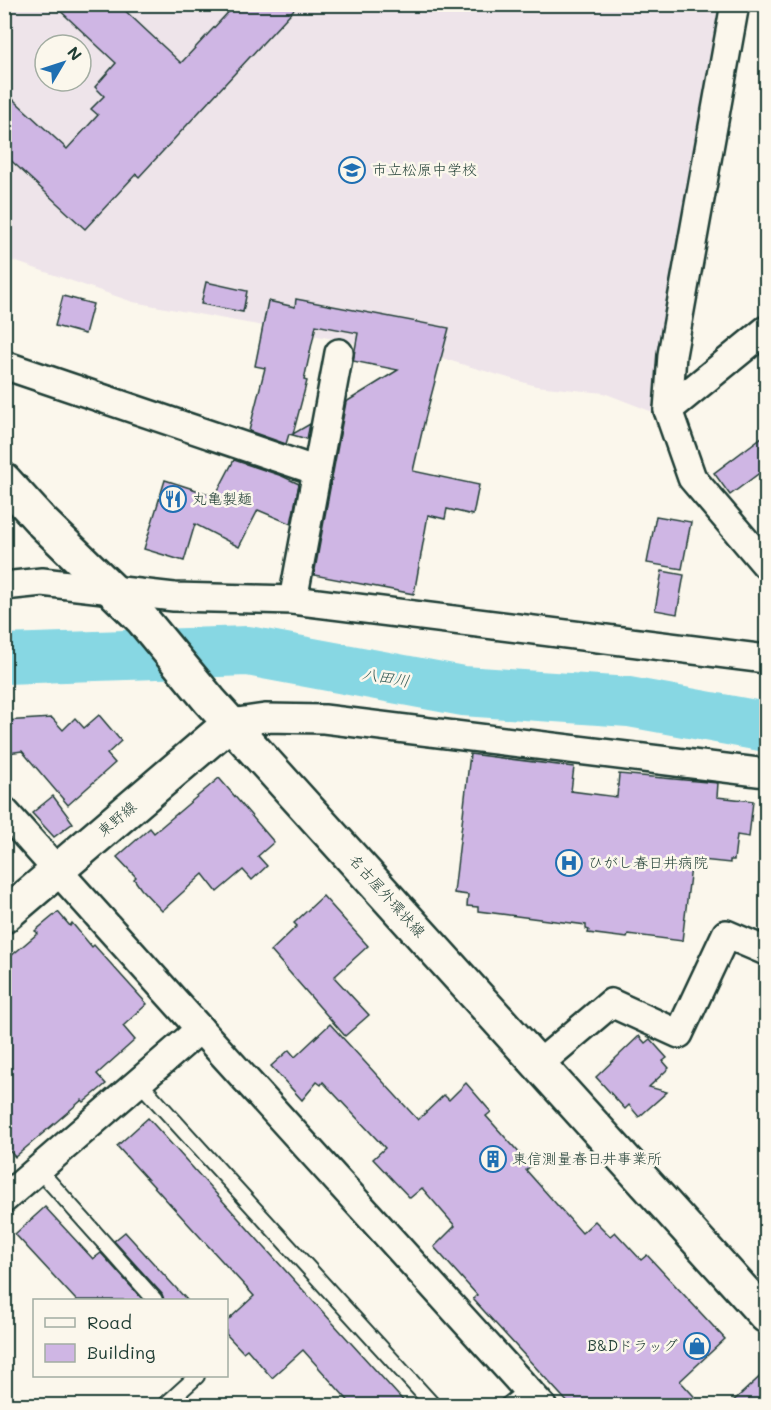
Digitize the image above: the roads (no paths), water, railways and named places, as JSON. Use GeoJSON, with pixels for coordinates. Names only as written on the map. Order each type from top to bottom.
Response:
{"type":"FeatureCollection","features":[{"type":"Feature","properties":{"kind":"main road","name":"名古屋外環状線"},"geometry":{"type":"LineString","coordinates":[[4,480],[43,523],[141,619],[220,712],[766,1316]]}},
{"type":"Feature","properties":{"kind":"main road","name":"東野線"},"geometry":{"type":"LineString","coordinates":[[4,916],[57,870],[220,712]]}},
{"type":"Feature","properties":{"kind":"street"},"geometry":{"type":"LineString","coordinates":[[735,4],[672,355],[668,410],[692,478],[766,565]]}},
{"type":"Feature","properties":{"kind":"street"},"geometry":{"type":"LineString","coordinates":[[668,410],[766,330]]}},
{"type":"Feature","properties":{"kind":"street"},"geometry":{"type":"LineString","coordinates":[[293,600],[339,353]]}},
{"type":"Feature","properties":{"kind":"street"},"geometry":{"type":"LineString","coordinates":[[4,365],[317,471]]}},
{"type":"Feature","properties":{"kind":"street"},"geometry":{"type":"LineString","coordinates":[[4,586],[42,582],[174,597],[293,600],[766,658]]}},
{"type":"Feature","properties":{"kind":"street"},"geometry":{"type":"LineString","coordinates":[[220,712],[265,718],[324,719],[766,773]]}},
{"type":"Feature","properties":{"kind":"street"},"geometry":{"type":"LineString","coordinates":[[4,811],[535,1397]]}},
{"type":"Feature","properties":{"kind":"street"},"geometry":{"type":"LineString","coordinates":[[539,1064],[611,1003],[679,1034],[726,934],[766,951]]}},
{"type":"Feature","properties":{"kind":"street"},"geometry":{"type":"LineString","coordinates":[[4,1199],[200,1029]]}},
{"type":"Feature","properties":{"kind":"lane"},"geometry":{"type":"LineString","coordinates":[[139,1082],[434,1406]]}},
{"type":"Feature","properties":{"kind":"lane"},"geometry":{"type":"LineString","coordinates":[[39,1170],[154,1299]]}},
{"type":"Feature","properties":{"kind":"lane"},"geometry":{"type":"LineString","coordinates":[[164,1406],[196,1377]]}},
{"type":"Feature","properties":{"kind":"lane"},"geometry":{"type":"LineString","coordinates":[[506,1406],[535,1397]]}},
{"type":"Feature","properties":{"kind":"waterway","name":"八田川"},"geometry":{"type":"LineString","coordinates":[[4,659],[248,651],[463,691],[629,702],[766,727]]}},
{"type":"Feature","properties":{"kind":"place","name":"市立松原中学校"},"geometry":{"type":"Point","coordinates":[352,170]}},
{"type":"Feature","properties":{"kind":"place","name":"丸亀製麺"},"geometry":{"type":"Point","coordinates":[173,499]}},
{"type":"Feature","properties":{"kind":"place","name":"ひがし春日井病院"},"geometry":{"type":"Point","coordinates":[569,863]}},
{"type":"Feature","properties":{"kind":"place","name":"東信測量春日井事業所"},"geometry":{"type":"Point","coordinates":[493,1159]}},
{"type":"Feature","properties":{"kind":"place","name":"B&Dドラッグ"},"geometry":{"type":"Point","coordinates":[697,1346]}}]}
